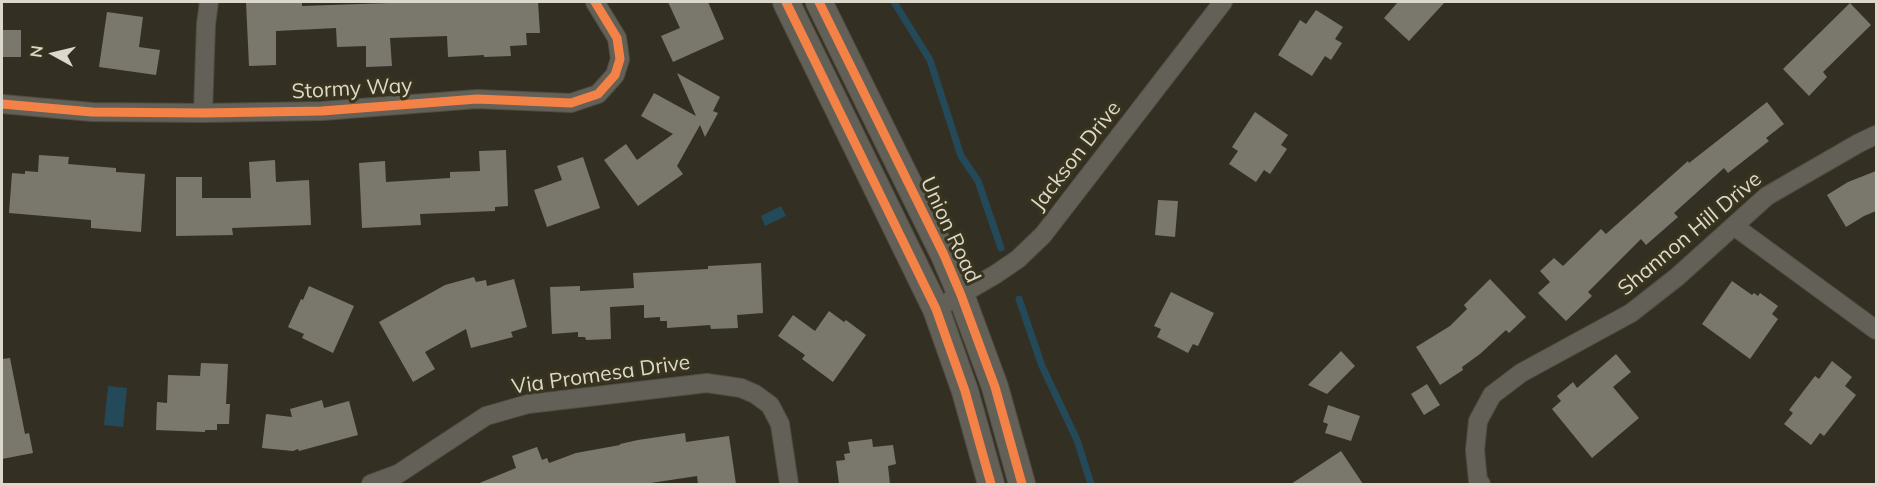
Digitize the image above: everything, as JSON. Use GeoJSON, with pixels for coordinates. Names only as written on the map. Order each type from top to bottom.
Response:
{"type":"FeatureCollection","features":[{"type":"Feature","properties":{"kind":"main road"},"geometry":{"type":"LineString","coordinates":[[786,2],[936,309],[966,392],[991,484]]}},
{"type":"Feature","properties":{"kind":"main road","name":"Union Road"},"geometry":{"type":"LineString","coordinates":[[819,2],[944,255],[961,295],[995,387],[1022,484]]}},
{"type":"Feature","properties":{"kind":"street"},"geometry":{"type":"LineString","coordinates":[[202,113],[209,2]]}},
{"type":"Feature","properties":{"kind":"street","name":"Stormy Way"},"geometry":{"type":"LineString","coordinates":[[2,104],[92,112],[202,113],[322,111],[477,99],[571,103],[598,94],[615,75],[620,59],[617,38],[595,2]]}},
{"type":"Feature","properties":{"kind":"street","name":"Jackson Drive"},"geometry":{"type":"LineString","coordinates":[[936,309],[1018,259],[1043,236],[1223,2]]}},
{"type":"Feature","properties":{"kind":"street","name":"Shannon Hill Drive"},"geometry":{"type":"LineString","coordinates":[[1481,484],[1478,481],[1474,450],[1478,421],[1492,395],[1521,374],[1631,313],[1677,277],[1767,196],[1876,135]]}},
{"type":"Feature","properties":{"kind":"street"},"geometry":{"type":"LineString","coordinates":[[1734,226],[1876,330]]}},
{"type":"Feature","properties":{"kind":"street","name":"Via Promesa Drive"},"geometry":{"type":"LineString","coordinates":[[371,484],[398,474],[486,416],[528,404],[707,383],[741,388],[755,394],[770,405],[780,424],[789,484]]}},
{"type":"Feature","properties":{"kind":"water"},"geometry":{"type":"Polygon","coordinates":[[[781,206],[786,216],[765,226],[761,216],[781,206]]]}},
{"type":"Feature","properties":{"kind":"water"},"geometry":{"type":"Polygon","coordinates":[[[108,386],[127,388],[123,427],[104,425],[108,386]]]}},
{"type":"Feature","properties":{"kind":"building"},"geometry":{"type":"Polygon","coordinates":[[[246,2],[302,2],[302,6],[419,2],[538,2],[540,33],[526,33],[527,45],[510,46],[511,56],[484,57],[484,55],[448,57],[447,36],[390,38],[392,66],[366,67],[366,46],[337,47],[336,28],[276,31],[276,65],[249,66],[246,2]]]}},
{"type":"Feature","properties":{"kind":"building"},"geometry":{"type":"Polygon","coordinates":[[[668,2],[708,2],[724,39],[673,62],[661,36],[680,28],[668,2]]]}},
{"type":"Feature","properties":{"kind":"building"},"geometry":{"type":"Polygon","coordinates":[[[1398,2],[1445,2],[1409,41],[1384,18],[1398,2]]]}},
{"type":"Feature","properties":{"kind":"building"},"geometry":{"type":"Polygon","coordinates":[[[1850,3],[1871,25],[1823,72],[1827,77],[1809,96],[1783,69],[1850,3]]]}},
{"type":"Feature","properties":{"kind":"building"},"geometry":{"type":"Polygon","coordinates":[[[1316,10],[1343,27],[1335,39],[1342,43],[1331,60],[1325,56],[1312,76],[1278,55],[1300,20],[1306,24],[1316,10]]]}},
{"type":"Feature","properties":{"kind":"building"},"geometry":{"type":"Polygon","coordinates":[[[107,12],[143,17],[139,47],[160,50],[156,75],[99,67],[107,12]]]}},
{"type":"Feature","properties":{"kind":"building"},"geometry":{"type":"Polygon","coordinates":[[[2,30],[21,30],[21,57],[2,57],[2,30]]]}},
{"type":"Feature","properties":{"kind":"building"},"geometry":{"type":"Polygon","coordinates":[[[677,73],[720,97],[713,111],[718,113],[705,137],[700,125],[677,166],[683,174],[638,206],[604,160],[626,144],[637,160],[673,134],[641,116],[654,93],[696,116],[677,73]]]}},
{"type":"Feature","properties":{"kind":"building"},"geometry":{"type":"Polygon","coordinates":[[[1767,102],[1784,124],[1766,138],[1769,141],[1728,173],[1724,168],[1674,213],[1678,217],[1646,245],[1641,239],[1588,292],[1592,296],[1566,321],[1538,293],[1550,282],[1540,271],[1554,258],[1563,266],[1601,229],[1606,234],[1688,161],[1689,163],[1767,102]]]}},
{"type":"Feature","properties":{"kind":"building"},"geometry":{"type":"Polygon","coordinates":[[[1255,112],[1288,135],[1281,145],[1287,149],[1270,174],[1264,170],[1256,182],[1229,164],[1238,151],[1232,147],[1255,112]]]}},
{"type":"Feature","properties":{"kind":"building"},"geometry":{"type":"Polygon","coordinates":[[[506,150],[508,206],[495,207],[495,211],[420,214],[421,225],[362,228],[359,163],[385,161],[386,182],[450,178],[450,172],[480,171],[479,151],[506,150]]]}},
{"type":"Feature","properties":{"kind":"building"},"geometry":{"type":"Polygon","coordinates":[[[39,155],[69,157],[68,164],[116,168],[116,172],[145,174],[141,232],[91,228],[91,220],[9,213],[12,173],[38,172],[39,155]]]}},
{"type":"Feature","properties":{"kind":"building"},"geometry":{"type":"Polygon","coordinates":[[[583,157],[600,208],[547,227],[534,190],[562,180],[557,166],[583,157]]]}},
{"type":"Feature","properties":{"kind":"building"},"geometry":{"type":"Polygon","coordinates":[[[275,160],[276,182],[309,180],[311,225],[232,228],[233,235],[176,236],[176,177],[202,177],[202,198],[251,198],[249,162],[275,160]]]}},
{"type":"Feature","properties":{"kind":"building"},"geometry":{"type":"Polygon","coordinates":[[[1876,171],[1876,211],[1846,227],[1827,195],[1848,182],[1876,171]]]}},
{"type":"Feature","properties":{"kind":"building"},"geometry":{"type":"Polygon","coordinates":[[[1158,200],[1178,201],[1175,237],[1155,235],[1158,200]]]}},
{"type":"Feature","properties":{"kind":"building"},"geometry":{"type":"Polygon","coordinates":[[[761,263],[763,313],[737,315],[738,328],[711,329],[710,325],[667,328],[667,321],[660,321],[660,317],[644,318],[644,305],[610,307],[611,339],[586,340],[585,337],[578,337],[578,332],[552,334],[550,287],[580,286],[580,291],[634,288],[633,273],[708,269],[708,266],[761,263]]]}},
{"type":"Feature","properties":{"kind":"building"},"geometry":{"type":"Polygon","coordinates":[[[474,277],[476,282],[486,280],[487,286],[514,279],[527,327],[511,332],[513,337],[471,348],[466,329],[425,352],[435,369],[413,382],[379,322],[445,285],[474,277]]]}},
{"type":"Feature","properties":{"kind":"building"},"geometry":{"type":"Polygon","coordinates":[[[1490,279],[1526,317],[1509,333],[1506,330],[1462,367],[1463,370],[1440,385],[1416,347],[1450,326],[1467,309],[1464,305],[1490,279]]]}},
{"type":"Feature","properties":{"kind":"building"},"geometry":{"type":"Polygon","coordinates":[[[1732,281],[1752,295],[1754,293],[1758,296],[1760,293],[1778,306],[1772,314],[1778,319],[1750,359],[1702,324],[1732,281]]]}},
{"type":"Feature","properties":{"kind":"building"},"geometry":{"type":"Polygon","coordinates":[[[309,286],[354,306],[333,353],[302,338],[304,334],[288,327],[309,286]]]}},
{"type":"Feature","properties":{"kind":"building"},"geometry":{"type":"Polygon","coordinates":[[[1171,292],[1214,313],[1198,346],[1193,344],[1188,353],[1157,337],[1161,329],[1154,326],[1171,292]]]}},
{"type":"Feature","properties":{"kind":"building"},"geometry":{"type":"Polygon","coordinates":[[[829,311],[866,335],[833,382],[802,359],[805,355],[778,336],[793,315],[815,331],[829,311]]]}},
{"type":"Feature","properties":{"kind":"building"},"geometry":{"type":"Polygon","coordinates":[[[1341,351],[1355,366],[1327,394],[1308,385],[1341,351]]]}},
{"type":"Feature","properties":{"kind":"building"},"geometry":{"type":"Polygon","coordinates":[[[1616,354],[1631,372],[1613,387],[1639,418],[1592,458],[1552,409],[1561,401],[1557,396],[1573,382],[1577,388],[1616,354]]]}},
{"type":"Feature","properties":{"kind":"building"},"geometry":{"type":"Polygon","coordinates":[[[10,358],[25,434],[29,433],[33,453],[2,459],[2,359],[10,358]]]}},
{"type":"Feature","properties":{"kind":"building"},"geometry":{"type":"Polygon","coordinates":[[[1832,361],[1852,377],[1845,386],[1856,395],[1824,436],[1820,433],[1811,445],[1784,424],[1793,413],[1789,410],[1815,376],[1819,379],[1832,361]]]}},
{"type":"Feature","properties":{"kind":"building"},"geometry":{"type":"Polygon","coordinates":[[[201,363],[228,364],[226,404],[230,404],[229,424],[217,424],[217,430],[205,430],[205,432],[156,430],[157,402],[167,403],[168,375],[200,376],[201,363]]]}},
{"type":"Feature","properties":{"kind":"building"},"geometry":{"type":"Polygon","coordinates":[[[1427,384],[1440,405],[1424,415],[1411,394],[1427,384]]]}},
{"type":"Feature","properties":{"kind":"building"},"geometry":{"type":"Polygon","coordinates":[[[322,400],[324,408],[349,401],[358,435],[299,451],[298,449],[293,451],[262,448],[266,414],[292,417],[290,409],[322,400]]]}},
{"type":"Feature","properties":{"kind":"building"},"geometry":{"type":"Polygon","coordinates":[[[1328,405],[1360,416],[1351,441],[1325,433],[1328,424],[1323,422],[1328,405]]]}},
{"type":"Feature","properties":{"kind":"building"},"geometry":{"type":"Polygon","coordinates":[[[685,433],[686,442],[729,436],[736,484],[698,484],[697,476],[644,484],[477,484],[516,468],[512,456],[537,447],[542,460],[547,458],[549,463],[576,453],[685,433]]]}},
{"type":"Feature","properties":{"kind":"building"},"geometry":{"type":"Polygon","coordinates":[[[872,439],[873,447],[893,445],[896,464],[888,466],[890,484],[839,484],[836,461],[845,460],[844,454],[850,453],[848,442],[872,439]]]}},
{"type":"Feature","properties":{"kind":"building"},"geometry":{"type":"Polygon","coordinates":[[[1341,451],[1363,484],[1291,484],[1341,451]]]}},
{"type":"Feature","properties":{"kind":"waterway"},"geometry":{"type":"LineString","coordinates":[[894,2],[930,60],[961,156],[978,181],[1001,248]]}},
{"type":"Feature","properties":{"kind":"waterway"},"geometry":{"type":"LineString","coordinates":[[1019,299],[1042,366],[1077,440],[1091,484]]}},
{"type":"Feature","properties":{"kind":"cycle path"},"geometry":{"type":"LineString","coordinates":[[2,104],[92,112],[203,113],[322,111],[477,99],[571,103],[598,94],[615,75],[620,59],[617,38],[595,2]]}},
{"type":"Feature","properties":{"kind":"cycle path"},"geometry":{"type":"LineString","coordinates":[[786,2],[936,309],[965,391],[991,484]]}},
{"type":"Feature","properties":{"kind":"cycle path"},"geometry":{"type":"LineString","coordinates":[[819,2],[944,255],[961,295],[995,387],[1022,484]]}}]}
